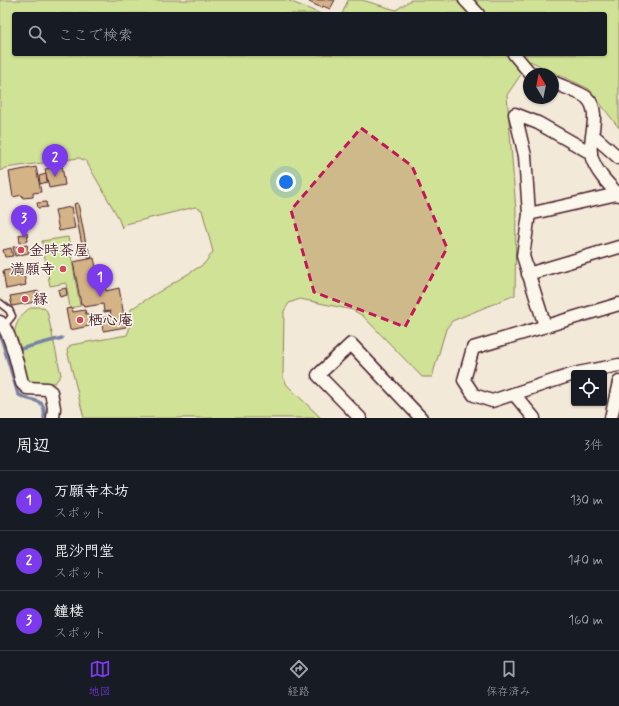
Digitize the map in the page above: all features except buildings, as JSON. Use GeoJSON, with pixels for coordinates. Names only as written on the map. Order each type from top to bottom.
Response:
{"type":"FeatureCollection","features":[{"type":"Feature","properties":{"kind":"street"},"geometry":{"type":"LineString","coordinates":[[465,0],[476,12]]}},
{"type":"Feature","properties":{"kind":"street"},"geometry":{"type":"LineString","coordinates":[[516,56],[526,68]]}},
{"type":"Feature","properties":{"kind":"street"},"geometry":{"type":"LineString","coordinates":[[559,85],[586,98],[593,108],[591,153],[594,164],[607,183],[618,194]]}},
{"type":"Feature","properties":{"kind":"street"},"geometry":{"type":"LineString","coordinates":[[545,326],[523,256],[529,214],[525,156],[515,114],[538,123],[591,153]]}},
{"type":"Feature","properties":{"kind":"street"},"geometry":{"type":"LineString","coordinates":[[593,135],[619,158]]}},
{"type":"Feature","properties":{"kind":"street"},"geometry":{"type":"LineString","coordinates":[[529,214],[618,194]]}},
{"type":"Feature","properties":{"kind":"street"},"geometry":{"type":"LineString","coordinates":[[528,274],[619,247]]}},
{"type":"Feature","properties":{"kind":"street"},"geometry":{"type":"LineString","coordinates":[[571,375],[492,401],[474,395],[464,380],[473,348],[619,304]]}},
{"type":"Feature","properties":{"kind":"street"},"geometry":{"type":"LineString","coordinates":[[2,324],[8,334],[22,382],[27,388],[47,389],[51,392],[54,408],[53,418]]}},
{"type":"Feature","properties":{"kind":"street"},"geometry":{"type":"LineString","coordinates":[[360,418],[318,374],[351,344],[421,418]]}},
{"type":"Feature","properties":{"kind":"street"},"geometry":{"type":"LineString","coordinates":[[592,370],[619,364]]}},
{"type":"Feature","properties":{"kind":"street"},"geometry":{"type":"LineString","coordinates":[[611,418],[619,382]]}},
{"type":"Feature","properties":{"kind":"street"},"geometry":{"type":"LineString","coordinates":[[514,394],[534,418]]}},
{"type":"Feature","properties":{"kind":"lane"},"geometry":{"type":"LineString","coordinates":[[0,303],[9,310],[12,316],[2,324]]}},
{"type":"Feature","properties":{"kind":"highlighted area"},"geometry":{"type":"Polygon","coordinates":[[[361,128],[412,166],[447,248],[405,327],[314,292],[291,210],[361,128]]]}},
{"type":"Feature","properties":{"kind":"green space"},"geometry":{"type":"Polygon","coordinates":[[[0,0],[287,0],[316,12],[12,12],[12,56],[607,56],[607,12],[343,12],[348,0],[362,0],[396,10],[411,0],[619,0],[619,128],[589,89],[559,75],[559,68],[545,68],[530,61],[525,68],[523,68],[523,71],[507,95],[516,211],[515,295],[452,321],[446,329],[432,377],[422,377],[363,316],[353,310],[300,299],[289,303],[284,311],[283,377],[287,385],[321,418],[84,418],[67,350],[71,345],[127,335],[129,330],[131,309],[204,264],[213,252],[202,210],[195,207],[126,224],[122,228],[118,217],[86,161],[79,158],[5,168],[0,171],[0,0]]]}},
{"type":"Feature","properties":{"kind":"green space"},"geometry":{"type":"Polygon","coordinates":[[[68,237],[80,306],[70,308],[66,283],[50,286],[42,241],[68,237]]]}},
{"type":"Feature","properties":{"kind":"green space"},"geometry":{"type":"Polygon","coordinates":[[[33,307],[43,307],[47,311],[61,375],[55,383],[28,382],[19,354],[15,337],[15,328],[22,315],[33,307]]]}},
{"type":"Feature","properties":{"kind":"waterway"},"geometry":{"type":"LineString","coordinates":[[0,334],[18,394],[41,403],[43,406],[44,418]]}},
{"type":"Feature","properties":{"kind":"waterway"},"geometry":{"type":"LineString","coordinates":[[20,349],[62,338]]}},
{"type":"Feature","properties":{"kind":"place","name":"毘沙門堂"},"geometry":{"type":"Point","coordinates":[55,177]}},
{"type":"Feature","properties":{"kind":"place","name":"鐘楼"},"geometry":{"type":"Point","coordinates":[24,238]}},
{"type":"Feature","properties":{"kind":"place","name":"金時茶屋"},"geometry":{"type":"Point","coordinates":[21,250]}},
{"type":"Feature","properties":{"kind":"place","name":"満願寺"},"geometry":{"type":"Point","coordinates":[63,269]}},
{"type":"Feature","properties":{"kind":"place","name":"万願寺本坊"},"geometry":{"type":"Point","coordinates":[100,297]}},
{"type":"Feature","properties":{"kind":"place","name":"縁"},"geometry":{"type":"Point","coordinates":[25,299]}},
{"type":"Feature","properties":{"kind":"place","name":"栖心庵"},"geometry":{"type":"Point","coordinates":[80,320]}}]}
